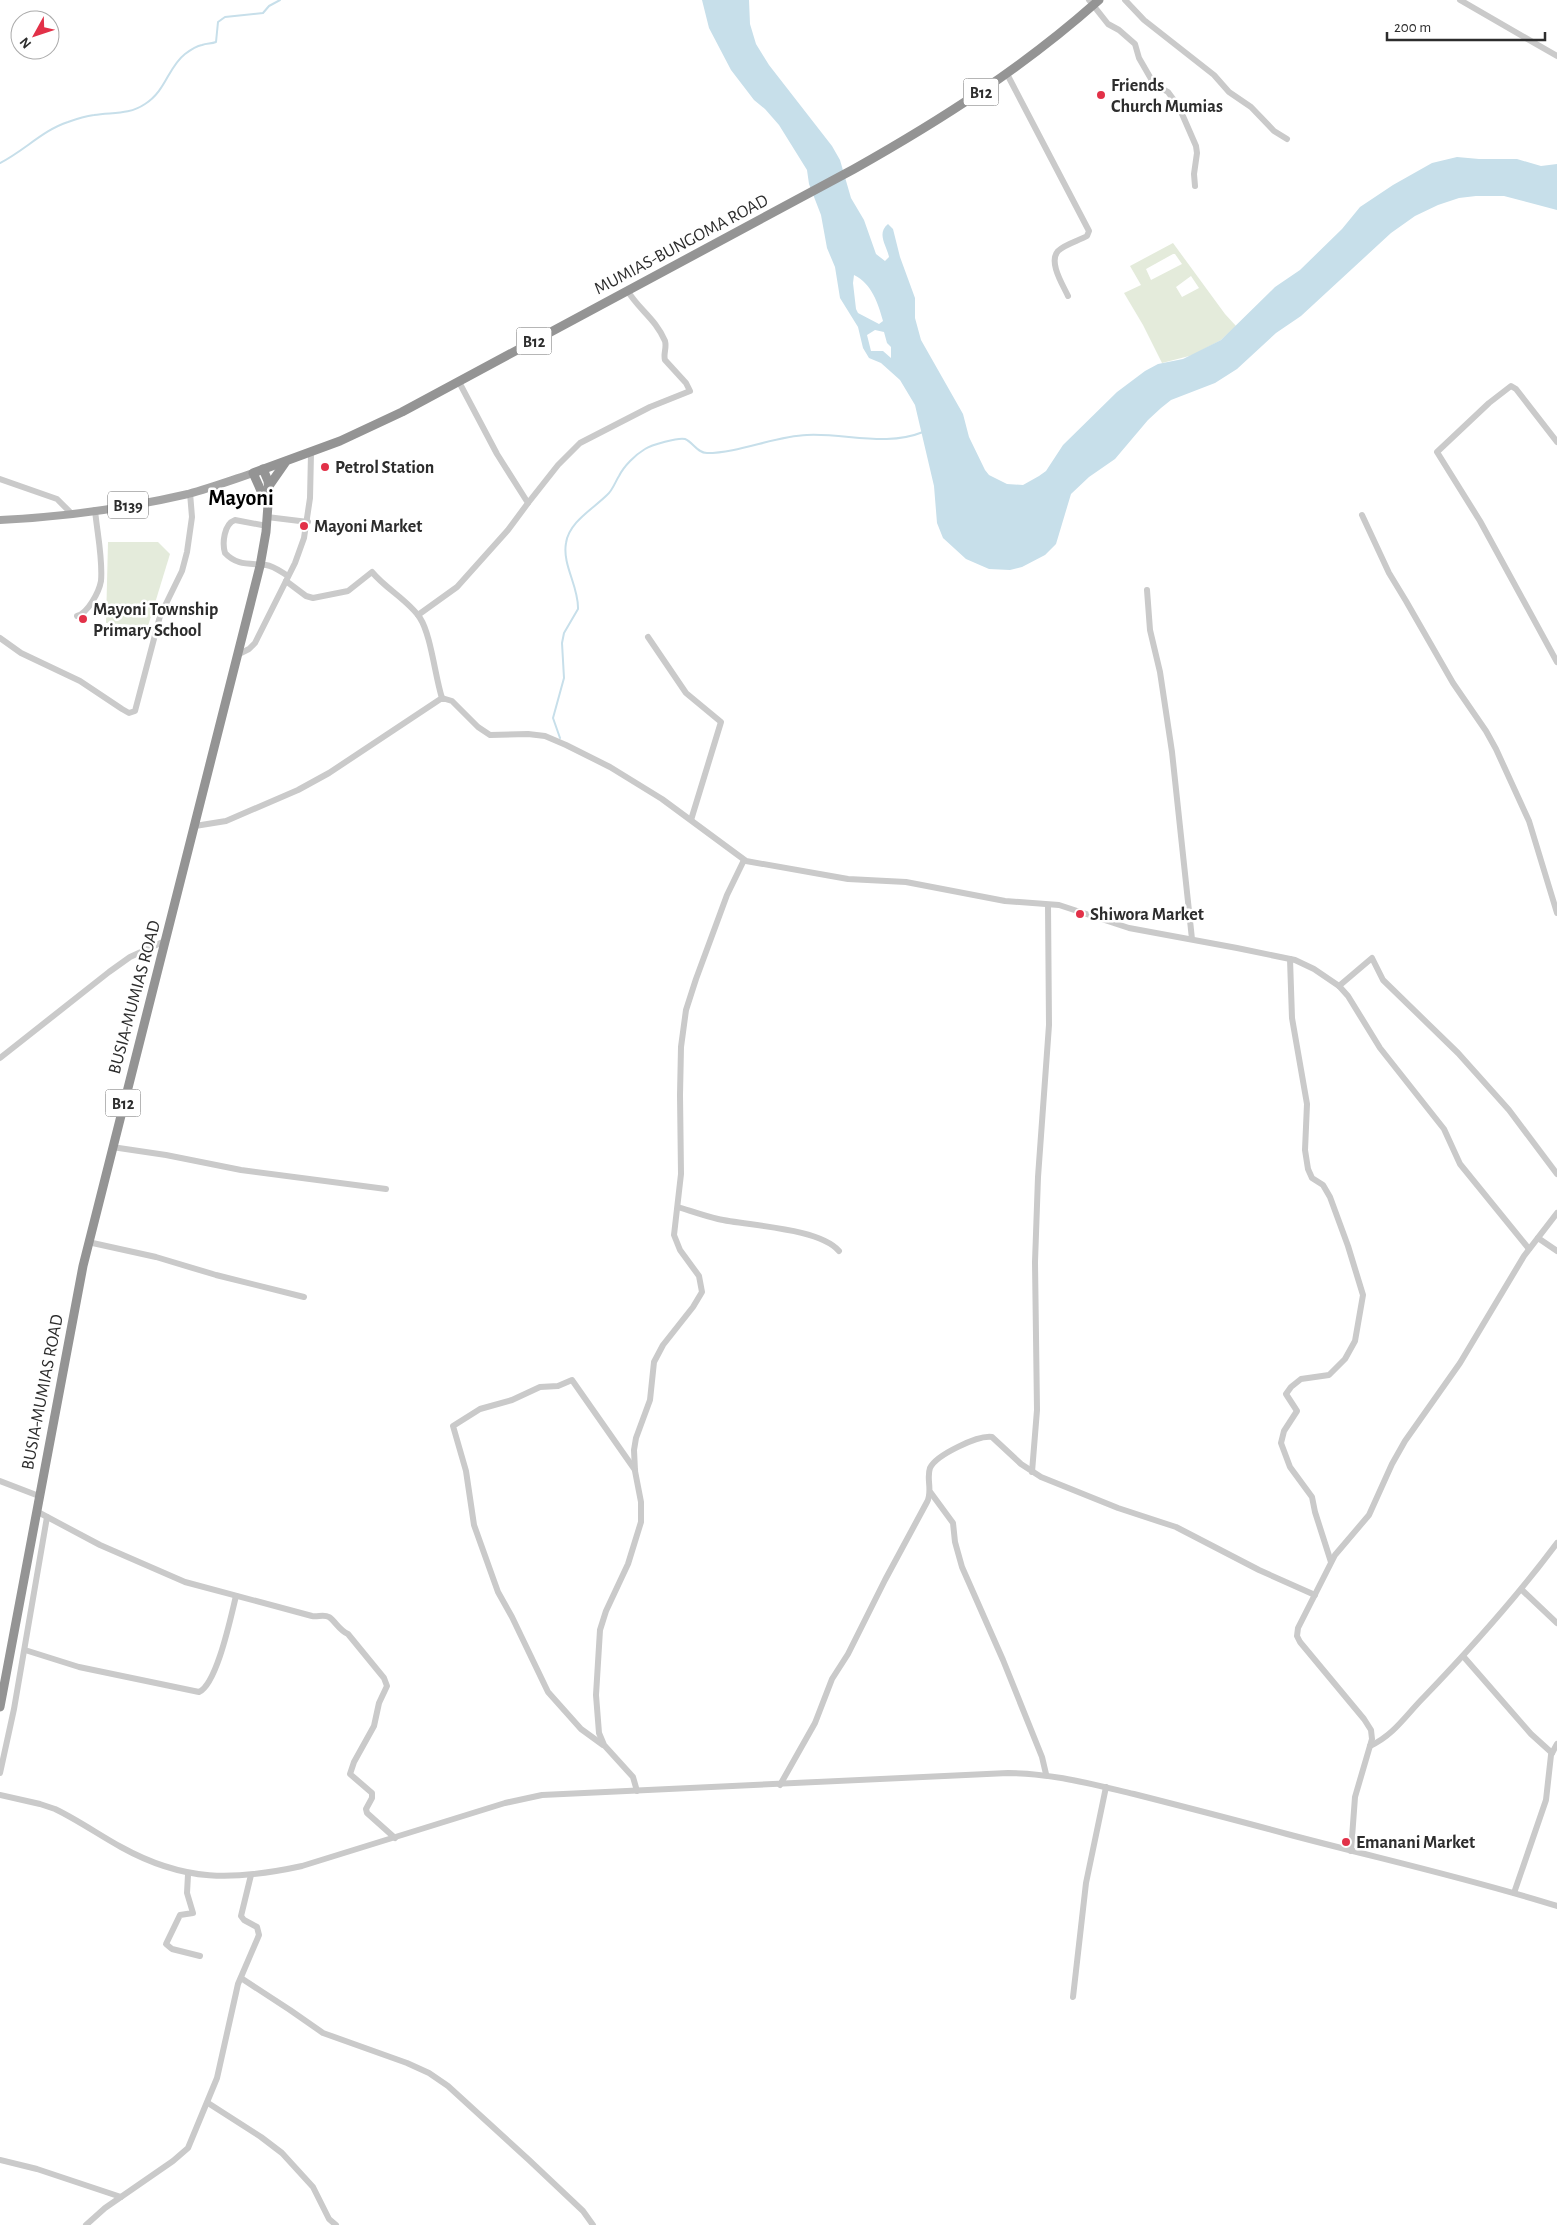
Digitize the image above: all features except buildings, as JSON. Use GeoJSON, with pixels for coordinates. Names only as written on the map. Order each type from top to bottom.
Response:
{"type":"FeatureCollection","features":[{"type":"Feature","properties":{"kind":"highway","name":"MUMIAS-BUNGOMA ROAD"},"geometry":{"type":"LineString","coordinates":[[253,472],[285,463],[370,428],[854,169],[952,112],[1007,74],[1094,2]]}},
{"type":"Feature","properties":{"kind":"highway","name":"BUSIA-MUMIAS ROAD"},"geometry":{"type":"LineString","coordinates":[[269,486],[285,463]]}},
{"type":"Feature","properties":{"kind":"highway","name":"BUSIA-MUMIAS ROAD"},"geometry":{"type":"LineString","coordinates":[[0,1706],[88,1242],[260,566],[267,521],[269,486],[263,469]]}},
{"type":"Feature","properties":{"kind":"highway","name":"BUSIA-MUMIAS ROAD"},"geometry":{"type":"LineString","coordinates":[[253,472],[267,504]]}},
{"type":"Feature","properties":{"kind":"main road","name":"B139"},"geometry":{"type":"LineString","coordinates":[[0,520],[71,513],[157,501],[190,493],[253,472]]}},
{"type":"Feature","properties":{"kind":"street"},"geometry":{"type":"LineString","coordinates":[[1125,0],[1144,20],[1214,75],[1229,92],[1251,107],[1274,131],[1286,139]]}},
{"type":"Feature","properties":{"kind":"street"},"geometry":{"type":"LineString","coordinates":[[1460,0],[1557,56]]}},
{"type":"Feature","properties":{"kind":"street"},"geometry":{"type":"LineString","coordinates":[[1094,2],[1108,24],[1119,30],[1134,44],[1139,58],[1154,84],[1168,92],[1179,107],[1196,146],[1195,186]]}},
{"type":"Feature","properties":{"kind":"street"},"geometry":{"type":"LineString","coordinates":[[1007,74],[1089,231],[1087,236],[1057,252],[1054,258],[1057,273],[1068,296]]}},
{"type":"Feature","properties":{"kind":"street"},"geometry":{"type":"LineString","coordinates":[[418,616],[457,587],[508,530],[558,465],[580,442],[650,407],[690,391],[686,383],[665,360],[666,345],[654,320],[632,298],[627,290]]}},
{"type":"Feature","properties":{"kind":"street"},"geometry":{"type":"LineString","coordinates":[[459,382],[497,454],[528,503]]}},
{"type":"Feature","properties":{"kind":"street"},"geometry":{"type":"LineString","coordinates":[[1557,442],[1516,389],[1511,386],[1489,403],[1437,452],[1480,520],[1557,662]]}},
{"type":"Feature","properties":{"kind":"street"},"geometry":{"type":"LineString","coordinates":[[238,654],[255,644],[300,553],[308,522],[311,453]]}},
{"type":"Feature","properties":{"kind":"street"},"geometry":{"type":"LineString","coordinates":[[0,479],[57,499],[71,513]]}},
{"type":"Feature","properties":{"kind":"street"},"geometry":{"type":"LineString","coordinates":[[0,638],[21,653],[80,681],[129,713],[135,711],[160,616],[182,571],[187,552],[192,517],[190,493]]}},
{"type":"Feature","properties":{"kind":"street"},"geometry":{"type":"LineString","coordinates":[[77,616],[82,615],[88,608],[100,585],[95,510]]}},
{"type":"Feature","properties":{"kind":"street"},"geometry":{"type":"LineString","coordinates":[[1362,515],[1406,601],[1453,683],[1496,749],[1529,821],[1557,913]]}},
{"type":"Feature","properties":{"kind":"street"},"geometry":{"type":"LineString","coordinates":[[308,522],[233,521],[228,525],[224,541],[225,553],[231,558],[250,566],[270,567],[306,596],[313,598],[348,591],[372,572],[387,589],[408,604],[418,616],[424,627],[442,698]]}},
{"type":"Feature","properties":{"kind":"street"},"geometry":{"type":"LineString","coordinates":[[1147,590],[1150,630],[1160,672],[1172,752],[1192,939]]}},
{"type":"Feature","properties":{"kind":"street"},"geometry":{"type":"LineString","coordinates":[[648,637],[686,693],[721,722],[691,820]]}},
{"type":"Feature","properties":{"kind":"street"},"geometry":{"type":"LineString","coordinates":[[195,826],[226,821],[298,790],[329,773],[442,698],[452,700],[478,727],[490,735],[528,734],[556,740],[636,782],[744,860],[779,868],[848,879],[906,882],[1005,901],[1066,907],[1129,928],[1290,959],[1314,969],[1339,986],[1354,1003],[1388,1060],[1435,1116],[1464,1170],[1529,1249]]}},
{"type":"Feature","properties":{"kind":"street"},"geometry":{"type":"LineString","coordinates":[[604,1746],[599,1733],[596,1713],[600,1630],[606,1611],[628,1564],[641,1522],[641,1502],[636,1471],[635,1446],[649,1404],[652,1371],[656,1356],[702,1292],[699,1276],[675,1240],[674,1230],[682,1174],[680,1065],[686,1010],[727,895],[744,860]]}},
{"type":"Feature","properties":{"kind":"street"},"geometry":{"type":"LineString","coordinates":[[1032,1472],[1037,1410],[1036,1262],[1038,1177],[1049,1025],[1048,905]]}},
{"type":"Feature","properties":{"kind":"street"},"geometry":{"type":"LineString","coordinates":[[0,1058],[130,957],[165,941]]}},
{"type":"Feature","properties":{"kind":"street"},"geometry":{"type":"LineString","coordinates":[[1290,959],[1292,1018],[1307,1104],[1305,1150],[1308,1169],[1312,1178],[1326,1188],[1363,1293],[1354,1341],[1345,1359],[1329,1375],[1301,1379],[1286,1393],[1297,1411],[1282,1435],[1283,1450],[1291,1470],[1312,1496],[1315,1512],[1331,1562]]}},
{"type":"Feature","properties":{"kind":"street"},"geometry":{"type":"LineString","coordinates":[[1339,986],[1361,970],[1370,959],[1373,959],[1383,980],[1458,1053],[1509,1110],[1557,1174]]}},
{"type":"Feature","properties":{"kind":"street"},"geometry":{"type":"LineString","coordinates":[[112,1147],[166,1155],[241,1170],[386,1189]]}},
{"type":"Feature","properties":{"kind":"street"},"geometry":{"type":"LineString","coordinates":[[678,1207],[719,1219],[807,1234],[830,1242],[839,1251]]}},
{"type":"Feature","properties":{"kind":"street"},"geometry":{"type":"LineString","coordinates":[[1351,1851],[1355,1797],[1370,1746],[1371,1733],[1364,1719],[1298,1638],[1298,1628],[1331,1562],[1339,1550],[1366,1520],[1405,1441],[1460,1363],[1529,1249],[1557,1213]]}},
{"type":"Feature","properties":{"kind":"street"},"geometry":{"type":"LineString","coordinates":[[1538,1238],[1557,1251]]}},
{"type":"Feature","properties":{"kind":"street"},"geometry":{"type":"LineString","coordinates":[[88,1242],[156,1257],[216,1275],[304,1297]]}},
{"type":"Feature","properties":{"kind":"street"},"geometry":{"type":"LineString","coordinates":[[636,1471],[572,1380],[558,1386],[540,1387],[512,1400],[480,1409],[453,1426],[466,1471],[474,1525],[498,1592],[548,1692],[581,1729],[604,1746],[633,1777],[637,1791]]}},
{"type":"Feature","properties":{"kind":"street"},"geometry":{"type":"LineString","coordinates":[[780,1785],[815,1723],[832,1679],[868,1617],[885,1580],[927,1502],[931,1493],[929,1472],[937,1459],[965,1444],[988,1436],[993,1437],[1013,1457],[1032,1472],[1118,1508],[1176,1527],[1259,1570],[1315,1595]]}},
{"type":"Feature","properties":{"kind":"street"},"geometry":{"type":"LineString","coordinates":[[0,1481],[39,1496]]}},
{"type":"Feature","properties":{"kind":"street"},"geometry":{"type":"LineString","coordinates":[[931,1493],[953,1523],[955,1542],[962,1567],[1004,1660],[1042,1757],[1046,1774]]}},
{"type":"Feature","properties":{"kind":"street"},"geometry":{"type":"LineString","coordinates":[[36,1511],[109,1549],[180,1580],[317,1617],[324,1616],[329,1618],[342,1632],[355,1641],[384,1678],[387,1688],[379,1703],[374,1726],[350,1773],[372,1793],[372,1798],[366,1809],[367,1813],[395,1838]]}},
{"type":"Feature","properties":{"kind":"street"},"geometry":{"type":"LineString","coordinates":[[0,1773],[14,1709],[47,1517]]}},
{"type":"Feature","properties":{"kind":"street"},"geometry":{"type":"LineString","coordinates":[[1370,1746],[1392,1733],[1463,1656],[1522,1590],[1557,1543]]}},
{"type":"Feature","properties":{"kind":"street"},"geometry":{"type":"LineString","coordinates":[[1522,1590],[1557,1623]]}},
{"type":"Feature","properties":{"kind":"street"},"geometry":{"type":"LineString","coordinates":[[24,1650],[79,1667],[199,1692],[208,1686],[213,1674],[224,1642],[236,1596]]}},
{"type":"Feature","properties":{"kind":"street"},"geometry":{"type":"LineString","coordinates":[[1463,1656],[1531,1734],[1552,1753]]}},
{"type":"Feature","properties":{"kind":"street"},"geometry":{"type":"LineString","coordinates":[[0,1706],[14,1709]]}},
{"type":"Feature","properties":{"kind":"street"},"geometry":{"type":"LineString","coordinates":[[1514,1893],[1546,1800],[1552,1753],[1557,1744]]}},
{"type":"Feature","properties":{"kind":"street"},"geometry":{"type":"LineString","coordinates":[[0,1795],[55,1809],[120,1847],[163,1866],[188,1873],[224,1878],[302,1866],[524,1798],[561,1794],[1008,1773],[1046,1774],[1106,1787],[1514,1893],[1557,1906]]}},
{"type":"Feature","properties":{"kind":"street"},"geometry":{"type":"LineString","coordinates":[[1073,1997],[1086,1883],[1106,1787]]}},
{"type":"Feature","properties":{"kind":"street"},"geometry":{"type":"LineString","coordinates":[[188,1875],[187,1893],[193,1912],[192,1914],[184,1913],[180,1916],[166,1944],[172,1949],[200,1956]]}},
{"type":"Feature","properties":{"kind":"street"},"geometry":{"type":"LineString","coordinates":[[86,2225],[188,2148],[208,2104],[217,2078],[241,1978],[260,1934],[256,1927],[241,1916],[251,1875]]}},
{"type":"Feature","properties":{"kind":"street"},"geometry":{"type":"LineString","coordinates":[[241,1978],[322,2033],[429,2073],[448,2086],[529,2160],[582,2211],[593,2225]]}},
{"type":"Feature","properties":{"kind":"street"},"geometry":{"type":"LineString","coordinates":[[208,2104],[282,2153],[313,2187],[329,2219],[336,2225]]}},
{"type":"Feature","properties":{"kind":"street"},"geometry":{"type":"LineString","coordinates":[[0,2160],[37,2169],[121,2197]]}},
{"type":"Feature","properties":{"kind":"green space"},"geometry":{"type":"Polygon","coordinates":[[[1173,243],[1225,314],[1236,326],[1221,340],[1193,355],[1162,363],[1124,293],[1141,285],[1130,266],[1173,243]],[[1173,254],[1146,269],[1151,280],[1182,264],[1173,254]],[[1191,276],[1176,287],[1182,297],[1199,288],[1191,276]]]}},
{"type":"Feature","properties":{"kind":"green space"},"geometry":{"type":"Polygon","coordinates":[[[108,542],[158,542],[170,554],[148,626],[106,623],[108,542]]]}},
{"type":"Feature","properties":{"kind":"water"},"geometry":{"type":"Polygon","coordinates":[[[702,0],[749,0],[750,24],[756,44],[769,65],[832,146],[840,160],[851,198],[864,220],[876,254],[885,261],[889,257],[883,240],[883,232],[888,224],[893,229],[900,257],[915,298],[915,318],[921,340],[963,414],[969,437],[985,470],[989,475],[1007,484],[1023,485],[1046,471],[1063,445],[1117,392],[1145,371],[1158,364],[1183,359],[1221,340],[1275,287],[1300,270],[1342,229],[1360,207],[1393,185],[1432,163],[1457,157],[1517,159],[1541,166],[1557,164],[1557,210],[1504,196],[1476,196],[1459,198],[1415,216],[1391,233],[1301,316],[1276,333],[1237,369],[1215,383],[1171,400],[1161,408],[1148,420],[1115,459],[1089,477],[1071,494],[1056,544],[1045,555],[1022,567],[1010,570],[989,569],[966,559],[943,538],[937,523],[934,486],[915,405],[900,380],[881,363],[869,358],[863,348],[858,327],[840,298],[835,267],[827,248],[821,215],[809,184],[807,170],[779,125],[754,100],[731,70],[709,28],[702,0]],[[854,275],[853,283],[858,313],[879,324],[883,321],[879,307],[870,289],[854,275]],[[875,330],[867,335],[871,351],[883,351],[891,358],[891,347],[887,343],[884,332],[875,330]]]}},
{"type":"Feature","properties":{"kind":"waterway"},"geometry":{"type":"LineString","coordinates":[[0,163],[50,130],[74,120],[101,114],[127,112],[139,108],[158,93],[179,59],[193,49],[216,42],[218,22],[225,17],[263,13],[269,6],[280,0]]}},
{"type":"Feature","properties":{"kind":"waterway"},"geometry":{"type":"LineString","coordinates":[[560,738],[553,718],[564,678],[562,643],[564,633],[578,609],[576,592],[566,560],[565,551],[568,535],[582,516],[609,493],[624,468],[637,454],[653,445],[682,439],[688,440],[700,451],[707,453],[732,450],[795,436],[822,435],[895,439],[923,432]]}},
{"type":"Feature","properties":{"kind":"place","name":"Friends Church Mumias"},"geometry":{"type":"Point","coordinates":[1101,95]}},
{"type":"Feature","properties":{"kind":"place","name":"Petrol Station"},"geometry":{"type":"Point","coordinates":[325,467]}},
{"type":"Feature","properties":{"kind":"place","name":"Mayoni Market"},"geometry":{"type":"Point","coordinates":[304,526]}},
{"type":"Feature","properties":{"kind":"place","name":"Mayoni Township Primary School"},"geometry":{"type":"Point","coordinates":[83,619]}},
{"type":"Feature","properties":{"kind":"place","name":"Shiwora Market"},"geometry":{"type":"Point","coordinates":[1080,914]}},
{"type":"Feature","properties":{"kind":"place","name":"Emanani Market"},"geometry":{"type":"Point","coordinates":[1346,1842]}},
{"type":"Feature","properties":{"kind":"district","name":"Mayoni"},"geometry":{"type":"Point","coordinates":[241,497]}}]}
